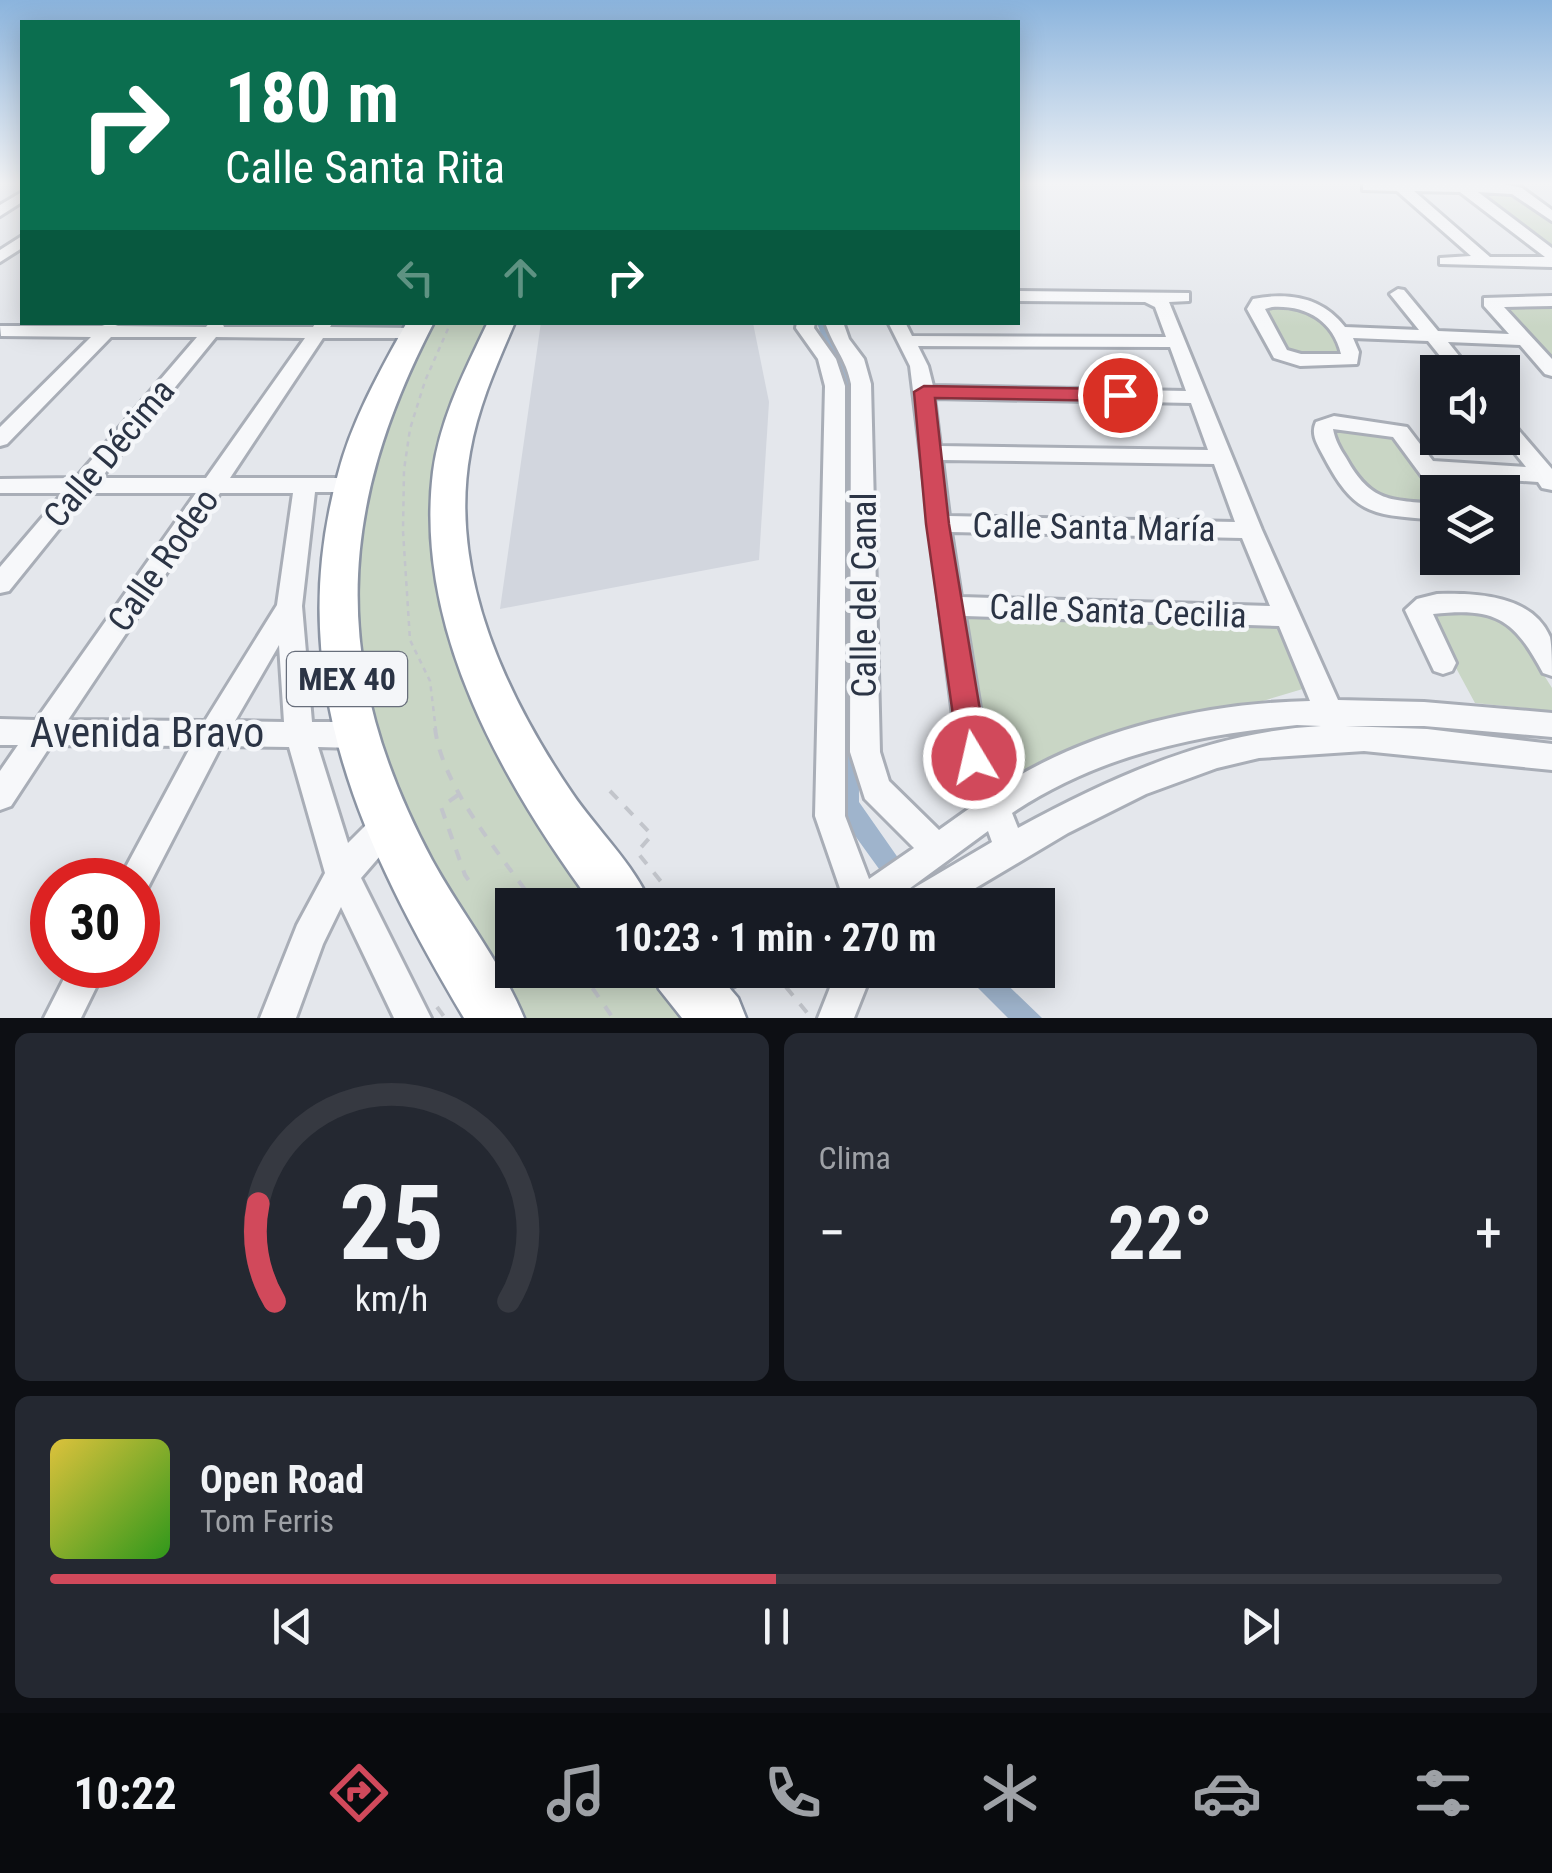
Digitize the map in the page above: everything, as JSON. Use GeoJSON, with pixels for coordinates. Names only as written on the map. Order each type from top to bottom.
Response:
{"type":"FeatureCollection","features":[{"type":"Feature","properties":{"kind":"highway"},"geometry":{"type":"LineString","coordinates":[[501,325],[464,415],[450,473],[451,552],[464,618],[490,690],[526,764],[611,888]]}},
{"type":"Feature","properties":{"kind":"highway","name":"MEX 40"},"geometry":{"type":"LineString","coordinates":[[418,328],[368,424],[348,485],[338,570],[340,624],[354,735],[388,824],[422,895],[496,1018]]}},
{"type":"Feature","properties":{"kind":"street"},"geometry":{"type":"LineString","coordinates":[[1452,232],[1486,261]]}},
{"type":"Feature","properties":{"kind":"street"},"geometry":{"type":"LineString","coordinates":[[1519,232],[1552,258]]}},
{"type":"Feature","properties":{"kind":"street"},"geometry":{"type":"LineString","coordinates":[[1446,261],[1552,258]]}},
{"type":"Feature","properties":{"kind":"street"},"geometry":{"type":"LineString","coordinates":[[1398,294],[1449,355]]}},
{"type":"Feature","properties":{"kind":"street"},"geometry":{"type":"LineString","coordinates":[[1020,296],[1183,297]]}},
{"type":"Feature","properties":{"kind":"street","name":"Calle Santa Cecilia"},"geometry":{"type":"LineString","coordinates":[[1150,298],[1162,304],[1179,342],[1250,530],[1335,725]]}},
{"type":"Feature","properties":{"kind":"street"},"geometry":{"type":"LineString","coordinates":[[1552,301],[1490,302],[1552,370]]}},
{"type":"Feature","properties":{"kind":"street"},"geometry":{"type":"LineString","coordinates":[[1340,332],[1350,349],[1350,360],[1337,363],[1292,358],[1277,350],[1256,305],[1316,305],[1340,332],[1524,340]]}},
{"type":"Feature","properties":{"kind":"street"},"geometry":{"type":"LineString","coordinates":[[0,331],[20,314]]}},
{"type":"Feature","properties":{"kind":"street"},"geometry":{"type":"LineString","coordinates":[[806,325],[827,359],[835,386],[830,816],[853,888]]}},
{"type":"Feature","properties":{"kind":"street","name":"Calle del Canal"},"geometry":{"type":"LineString","coordinates":[[835,325],[840,340],[855,359],[861,384],[865,752],[876,788],[936,848]]}},
{"type":"Feature","properties":{"kind":"street"},"geometry":{"type":"LineString","coordinates":[[0,331],[112,327],[418,328]]}},
{"type":"Feature","properties":{"kind":"street"},"geometry":{"type":"LineString","coordinates":[[0,439],[112,327]]}},
{"type":"Feature","properties":{"kind":"street","name":"Calle Décima"},"geometry":{"type":"LineString","coordinates":[[0,584],[215,327]]}},
{"type":"Feature","properties":{"kind":"street","name":"Calle Rodeo"},"geometry":{"type":"LineString","coordinates":[[0,796],[322,327]]}},
{"type":"Feature","properties":{"kind":"street"},"geometry":{"type":"LineString","coordinates":[[901,332],[1179,342]]}},
{"type":"Feature","properties":{"kind":"street","name":"Calle Santa Cecilia"},"geometry":{"type":"LineString","coordinates":[[901,332],[919,366],[924,392],[938,524],[974,758],[1011,848]]}},
{"type":"Feature","properties":{"kind":"street"},"geometry":{"type":"LineString","coordinates":[[924,392],[1199,396]]}},
{"type":"Feature","properties":{"kind":"street"},"geometry":{"type":"LineString","coordinates":[[1420,511],[1383,508],[1358,497],[1324,437],[1323,426],[1334,422],[1393,429],[1407,439],[1433,475]]}},
{"type":"Feature","properties":{"kind":"street"},"geometry":{"type":"LineString","coordinates":[[1520,444],[1549,479]]}},
{"type":"Feature","properties":{"kind":"street"},"geometry":{"type":"LineString","coordinates":[[932,453],[1221,457]]}},
{"type":"Feature","properties":{"kind":"street"},"geometry":{"type":"LineString","coordinates":[[1428,468],[1549,479]]}},
{"type":"Feature","properties":{"kind":"street"},"geometry":{"type":"LineString","coordinates":[[0,486],[348,485]]}},
{"type":"Feature","properties":{"kind":"street"},"geometry":{"type":"LineString","coordinates":[[305,486],[288,606],[299,733],[342,874],[413,1018]]}},
{"type":"Feature","properties":{"kind":"street","name":"Calle Santa María"},"geometry":{"type":"LineString","coordinates":[[938,524],[1250,530]]}},
{"type":"Feature","properties":{"kind":"street"},"geometry":{"type":"LineString","coordinates":[[1443,664],[1418,610],[1424,604],[1501,609],[1522,619],[1552,665]]}},
{"type":"Feature","properties":{"kind":"street"},"geometry":{"type":"LineString","coordinates":[[147,858],[214,731],[288,606]]}},
{"type":"Feature","properties":{"kind":"street","name":"Calle Santa Cecilia"},"geometry":{"type":"LineString","coordinates":[[950,606],[1286,616]]}},
{"type":"Feature","properties":{"kind":"street"},"geometry":{"type":"LineString","coordinates":[[946,888],[1011,848],[1151,778],[1335,725],[1429,712],[1552,725]]}},
{"type":"Feature","properties":{"kind":"street"},"geometry":{"type":"LineString","coordinates":[[880,888],[994,807],[1050,774],[1095,754],[1179,726],[1254,715],[1552,758]]}},
{"type":"Feature","properties":{"kind":"street","name":"Avenida Bravo"},"geometry":{"type":"LineString","coordinates":[[0,732],[354,735]]}},
{"type":"Feature","properties":{"kind":"street"},"geometry":{"type":"LineString","coordinates":[[278,1018],[311,929],[342,874],[351,859],[388,824]]}},
{"type":"Feature","properties":{"kind":"street"},"geometry":{"type":"LineString","coordinates":[[62,1018],[78,988]]}},
{"type":"Feature","properties":{"kind":"street"},"geometry":{"type":"LineString","coordinates":[[836,1018],[847,988]]}},
{"type":"Feature","properties":{"kind":"path"},"geometry":{"type":"LineString","coordinates":[[610,791],[652,835],[638,852],[667,888]]}},
{"type":"Feature","properties":{"kind":"path"},"geometry":{"type":"LineString","coordinates":[[460,794],[442,807],[465,875],[474,888]]}},
{"type":"Feature","properties":{"kind":"path"},"geometry":{"type":"LineString","coordinates":[[592,988],[613,1018]]}},
{"type":"Feature","properties":{"kind":"path"},"geometry":{"type":"LineString","coordinates":[[787,988],[812,1018]]}},
{"type":"Feature","properties":{"kind":"shaded area"},"geometry":{"type":"Polygon","coordinates":[[[541,325],[753,325],[769,402],[759,560],[500,609],[541,325]]]}},
{"type":"Feature","properties":{"kind":"green space"},"geometry":{"type":"Polygon","coordinates":[[[1527,232],[1552,232],[1552,251],[1527,232]]]}},
{"type":"Feature","properties":{"kind":"green space"},"geometry":{"type":"Polygon","coordinates":[[[1260,304],[1313,306],[1346,355],[1289,352],[1260,304]]]}},
{"type":"Feature","properties":{"kind":"green space"},"geometry":{"type":"Polygon","coordinates":[[[1507,306],[1552,306],[1552,358],[1507,306]]]}},
{"type":"Feature","properties":{"kind":"green space"},"geometry":{"type":"Polygon","coordinates":[[[423,325],[499,325],[458,431],[460,622],[611,888],[495,888],[495,988],[686,988],[711,1018],[507,1018],[360,736],[350,509],[423,325]]]}},
{"type":"Feature","properties":{"kind":"green space"},"geometry":{"type":"Polygon","coordinates":[[[1330,426],[1391,429],[1420,475],[1420,501],[1371,497],[1330,426]]]}},
{"type":"Feature","properties":{"kind":"green space"},"geometry":{"type":"Polygon","coordinates":[[[1423,607],[1506,614],[1552,688],[1552,711],[1475,703],[1423,607]]]}},
{"type":"Feature","properties":{"kind":"green space"},"geometry":{"type":"Polygon","coordinates":[[[958,615],[1280,623],[1306,688],[1019,774],[988,740],[958,615]]]}},
{"type":"Feature","properties":{"kind":"water"},"geometry":{"type":"Polygon","coordinates":[[[818,325],[828,325],[851,363],[858,458],[859,802],[919,888],[893,888],[843,819],[846,398],[840,363],[823,340],[818,325]]]}},
{"type":"Feature","properties":{"kind":"water"},"geometry":{"type":"Polygon","coordinates":[[[978,988],[1011,988],[1042,1018],[1008,1018],[978,988]]]}},
{"type":"Feature","properties":{"kind":"route"},"geometry":{"type":"LineString","coordinates":[[974,758],[938,524],[924,392],[1120,395]]}}]}
